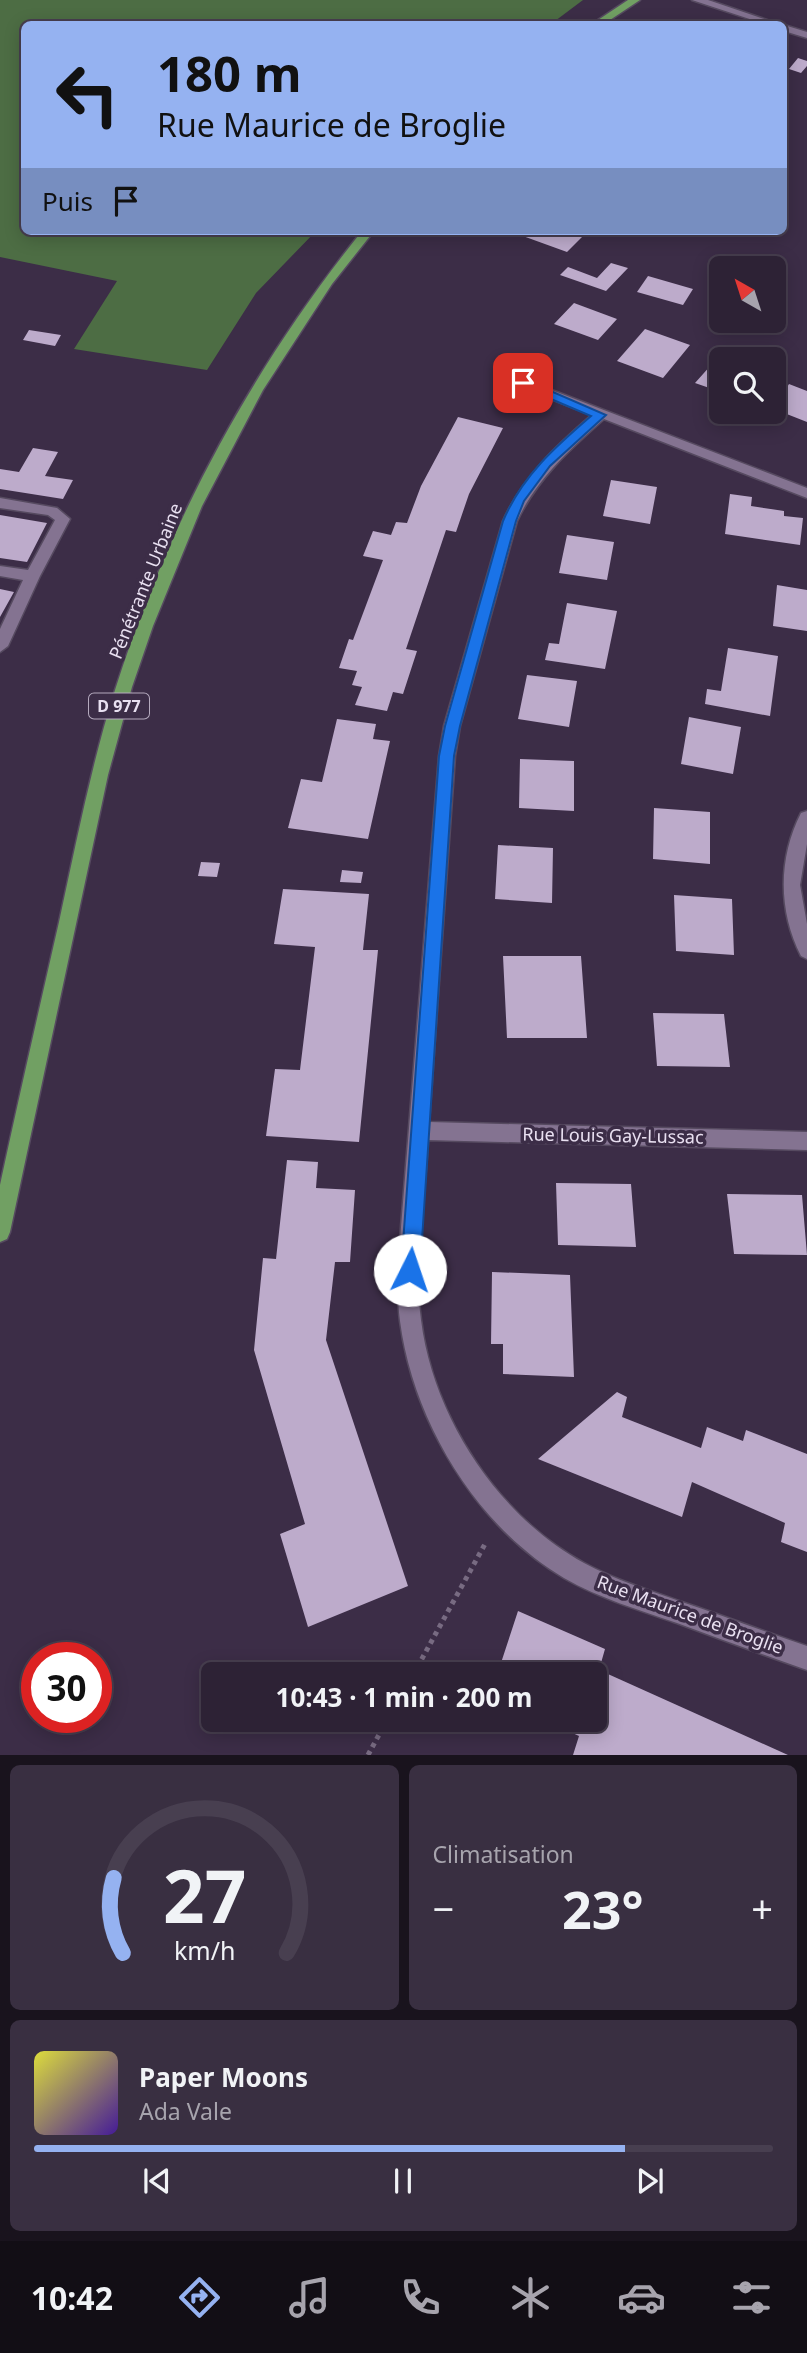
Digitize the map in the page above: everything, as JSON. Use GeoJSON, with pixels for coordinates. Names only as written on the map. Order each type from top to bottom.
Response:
{"type":"FeatureCollection","features":[{"type":"Feature","properties":{"kind":"main road"},"geometry":{"type":"LineString","coordinates":[[602,21],[635,0]]}},
{"type":"Feature","properties":{"kind":"main road","name":"Pénétrante Urbaine"},"geometry":{"type":"LineString","coordinates":[[0,1231],[99,773],[124,687],[148,621],[223,450],[253,394],[318,293],[365,235]]}},
{"type":"Feature","properties":{"kind":"street"},"geometry":{"type":"LineString","coordinates":[[697,0],[763,21]]}},
{"type":"Feature","properties":{"kind":"street"},"geometry":{"type":"LineString","coordinates":[[787,29],[807,35]]}},
{"type":"Feature","properties":{"kind":"street"},"geometry":{"type":"LineString","coordinates":[[523,383],[807,493]]}},
{"type":"Feature","properties":{"kind":"street","name":"Rue Maurice de Broglie"},"geometry":{"type":"LineString","coordinates":[[600,415],[546,463],[518,500],[460,694],[447,756],[409,1298],[413,1339],[440,1421],[457,1453],[520,1532],[563,1564],[611,1589],[807,1658]]}},
{"type":"Feature","properties":{"kind":"street"},"geometry":{"type":"LineString","coordinates":[[0,503],[52,511],[62,519],[0,646]]}},
{"type":"Feature","properties":{"kind":"street"},"geometry":{"type":"LineString","coordinates":[[0,571],[32,576]]}},
{"type":"Feature","properties":{"kind":"street"},"geometry":{"type":"LineString","coordinates":[[807,818],[794,852],[790,878],[792,902],[807,951]]}},
{"type":"Feature","properties":{"kind":"street","name":"Rue Louis Gay-Lussac"},"geometry":{"type":"LineString","coordinates":[[419,1131],[807,1141]]}},
{"type":"Feature","properties":{"kind":"path"},"geometry":{"type":"LineString","coordinates":[[420,1662],[503,1512]]}},
{"type":"Feature","properties":{"kind":"path"},"geometry":{"type":"LineString","coordinates":[[368,1755],[380,1732]]}},
{"type":"Feature","properties":{"kind":"green space"},"geometry":{"type":"Polygon","coordinates":[[[0,0],[583,0],[555,21],[21,21],[21,235],[312,235],[256,293],[207,370],[74,349],[117,281],[0,257],[0,0]]]}},
{"type":"Feature","properties":{"kind":"building"},"geometry":{"type":"Polygon","coordinates":[[[798,58],[807,61],[807,66],[801,73],[789,69],[798,58]]]}},
{"type":"Feature","properties":{"kind":"building"},"geometry":{"type":"Polygon","coordinates":[[[520,235],[584,235],[567,252],[520,235]]]}},
{"type":"Feature","properties":{"kind":"building"},"geometry":{"type":"Polygon","coordinates":[[[611,263],[628,268],[606,291],[560,275],[568,267],[597,278],[611,263]]]}},
{"type":"Feature","properties":{"kind":"building"},"geometry":{"type":"Polygon","coordinates":[[[648,276],[693,289],[683,305],[637,292],[648,276]]]}},
{"type":"Feature","properties":{"kind":"building"},"geometry":{"type":"Polygon","coordinates":[[[574,303],[617,319],[598,340],[554,324],[574,303]]]}},
{"type":"Feature","properties":{"kind":"building"},"geometry":{"type":"Polygon","coordinates":[[[645,329],[690,345],[663,378],[617,361],[645,329]]]}},
{"type":"Feature","properties":{"kind":"building"},"geometry":{"type":"Polygon","coordinates":[[[29,330],[61,335],[55,346],[23,340],[29,330]]]}},
{"type":"Feature","properties":{"kind":"building"},"geometry":{"type":"Polygon","coordinates":[[[709,367],[709,388],[695,383],[709,367]]]}},
{"type":"Feature","properties":{"kind":"building"},"geometry":{"type":"Polygon","coordinates":[[[789,384],[807,391],[807,422],[786,414],[786,389],[789,384]]]}},
{"type":"Feature","properties":{"kind":"building"},"geometry":{"type":"Polygon","coordinates":[[[458,417],[503,428],[469,494],[456,532],[446,530],[406,649],[417,651],[403,694],[393,692],[387,711],[355,705],[362,687],[352,685],[357,671],[339,668],[349,639],[353,640],[383,560],[363,556],[373,531],[391,535],[396,522],[407,523],[421,486],[458,417]]]}},
{"type":"Feature","properties":{"kind":"building"},"geometry":{"type":"Polygon","coordinates":[[[33,448],[58,452],[45,476],[73,480],[63,499],[0,489],[0,469],[19,472],[33,448]]]}},
{"type":"Feature","properties":{"kind":"building"},"geometry":{"type":"Polygon","coordinates":[[[611,480],[657,487],[650,524],[603,516],[611,480]]]}},
{"type":"Feature","properties":{"kind":"building"},"geometry":{"type":"Polygon","coordinates":[[[730,494],[752,497],[751,506],[784,511],[784,516],[803,518],[800,545],[725,534],[730,494]]]}},
{"type":"Feature","properties":{"kind":"building"},"geometry":{"type":"Polygon","coordinates":[[[0,515],[47,523],[27,562],[0,558],[0,515]]]}},
{"type":"Feature","properties":{"kind":"building"},"geometry":{"type":"Polygon","coordinates":[[[567,535],[614,542],[607,580],[559,573],[567,535]]]}},
{"type":"Feature","properties":{"kind":"building"},"geometry":{"type":"Polygon","coordinates":[[[777,585],[807,590],[807,631],[773,626],[777,585]]]}},
{"type":"Feature","properties":{"kind":"building"},"geometry":{"type":"Polygon","coordinates":[[[0,589],[14,592],[0,617],[0,589]]]}},
{"type":"Feature","properties":{"kind":"building"},"geometry":{"type":"Polygon","coordinates":[[[567,603],[617,611],[605,669],[545,660],[549,643],[559,644],[567,603]]]}},
{"type":"Feature","properties":{"kind":"building"},"geometry":{"type":"Polygon","coordinates":[[[728,648],[778,656],[770,716],[705,704],[707,689],[721,691],[728,648]]]}},
{"type":"Feature","properties":{"kind":"building"},"geometry":{"type":"Polygon","coordinates":[[[527,675],[577,681],[569,727],[518,719],[527,675]]]}},
{"type":"Feature","properties":{"kind":"building"},"geometry":{"type":"Polygon","coordinates":[[[689,717],[741,727],[733,774],[681,764],[689,717]]]}},
{"type":"Feature","properties":{"kind":"building"},"geometry":{"type":"Polygon","coordinates":[[[337,719],[376,724],[373,739],[390,741],[368,839],[288,828],[301,779],[322,782],[337,719]]]}},
{"type":"Feature","properties":{"kind":"building"},"geometry":{"type":"Polygon","coordinates":[[[520,759],[574,761],[574,811],[519,808],[520,759]]]}},
{"type":"Feature","properties":{"kind":"building"},"geometry":{"type":"Polygon","coordinates":[[[654,808],[710,812],[710,864],[653,859],[654,808]]]}},
{"type":"Feature","properties":{"kind":"building"},"geometry":{"type":"Polygon","coordinates":[[[498,845],[553,848],[552,903],[495,899],[498,845]]]}},
{"type":"Feature","properties":{"kind":"building"},"geometry":{"type":"Polygon","coordinates":[[[201,862],[220,863],[217,877],[198,876],[201,862]]]}},
{"type":"Feature","properties":{"kind":"building"},"geometry":{"type":"Polygon","coordinates":[[[342,870],[363,872],[361,883],[340,882],[342,870]]]}},
{"type":"Feature","properties":{"kind":"building"},"geometry":{"type":"Polygon","coordinates":[[[283,889],[369,894],[363,950],[378,950],[359,1142],[266,1136],[275,1069],[300,1070],[315,947],[274,944],[283,889]]]}},
{"type":"Feature","properties":{"kind":"building"},"geometry":{"type":"Polygon","coordinates":[[[674,895],[732,899],[734,955],[676,951],[674,895]]]}},
{"type":"Feature","properties":{"kind":"building"},"geometry":{"type":"Polygon","coordinates":[[[503,956],[581,956],[587,1038],[507,1038],[503,956]]]}},
{"type":"Feature","properties":{"kind":"building"},"geometry":{"type":"Polygon","coordinates":[[[653,1013],[724,1014],[730,1067],[657,1066],[653,1013]]]}},
{"type":"Feature","properties":{"kind":"building"},"geometry":{"type":"Polygon","coordinates":[[[287,1160],[318,1162],[316,1188],[355,1190],[350,1262],[335,1262],[326,1340],[408,1586],[308,1627],[280,1534],[305,1524],[254,1350],[263,1258],[276,1259],[287,1160]]]}},
{"type":"Feature","properties":{"kind":"building"},"geometry":{"type":"Polygon","coordinates":[[[556,1183],[631,1184],[636,1247],[558,1245],[556,1183]]]}},
{"type":"Feature","properties":{"kind":"building"},"geometry":{"type":"Polygon","coordinates":[[[727,1194],[802,1195],[807,1255],[734,1254],[727,1194]]]}},
{"type":"Feature","properties":{"kind":"building"},"geometry":{"type":"Polygon","coordinates":[[[492,1272],[570,1275],[574,1377],[503,1374],[503,1344],[491,1344],[492,1272]]]}},
{"type":"Feature","properties":{"kind":"building"},"geometry":{"type":"Polygon","coordinates":[[[617,1392],[627,1397],[622,1417],[701,1448],[707,1427],[743,1441],[746,1430],[807,1454],[807,1552],[781,1542],[785,1523],[692,1482],[682,1517],[538,1459],[617,1392]]]}},
{"type":"Feature","properties":{"kind":"building"},"geometry":{"type":"Polygon","coordinates":[[[518,1611],[605,1649],[601,1662],[501,1662],[518,1611]]]}},
{"type":"Feature","properties":{"kind":"building"},"geometry":{"type":"Polygon","coordinates":[[[607,1674],[788,1755],[573,1755],[579,1736],[570,1732],[607,1732],[607,1674]]]}},
{"type":"Feature","properties":{"kind":"route"},"geometry":{"type":"LineString","coordinates":[[410,1270],[447,756],[452,726],[518,500],[546,463],[600,415],[523,383]]}}]}
